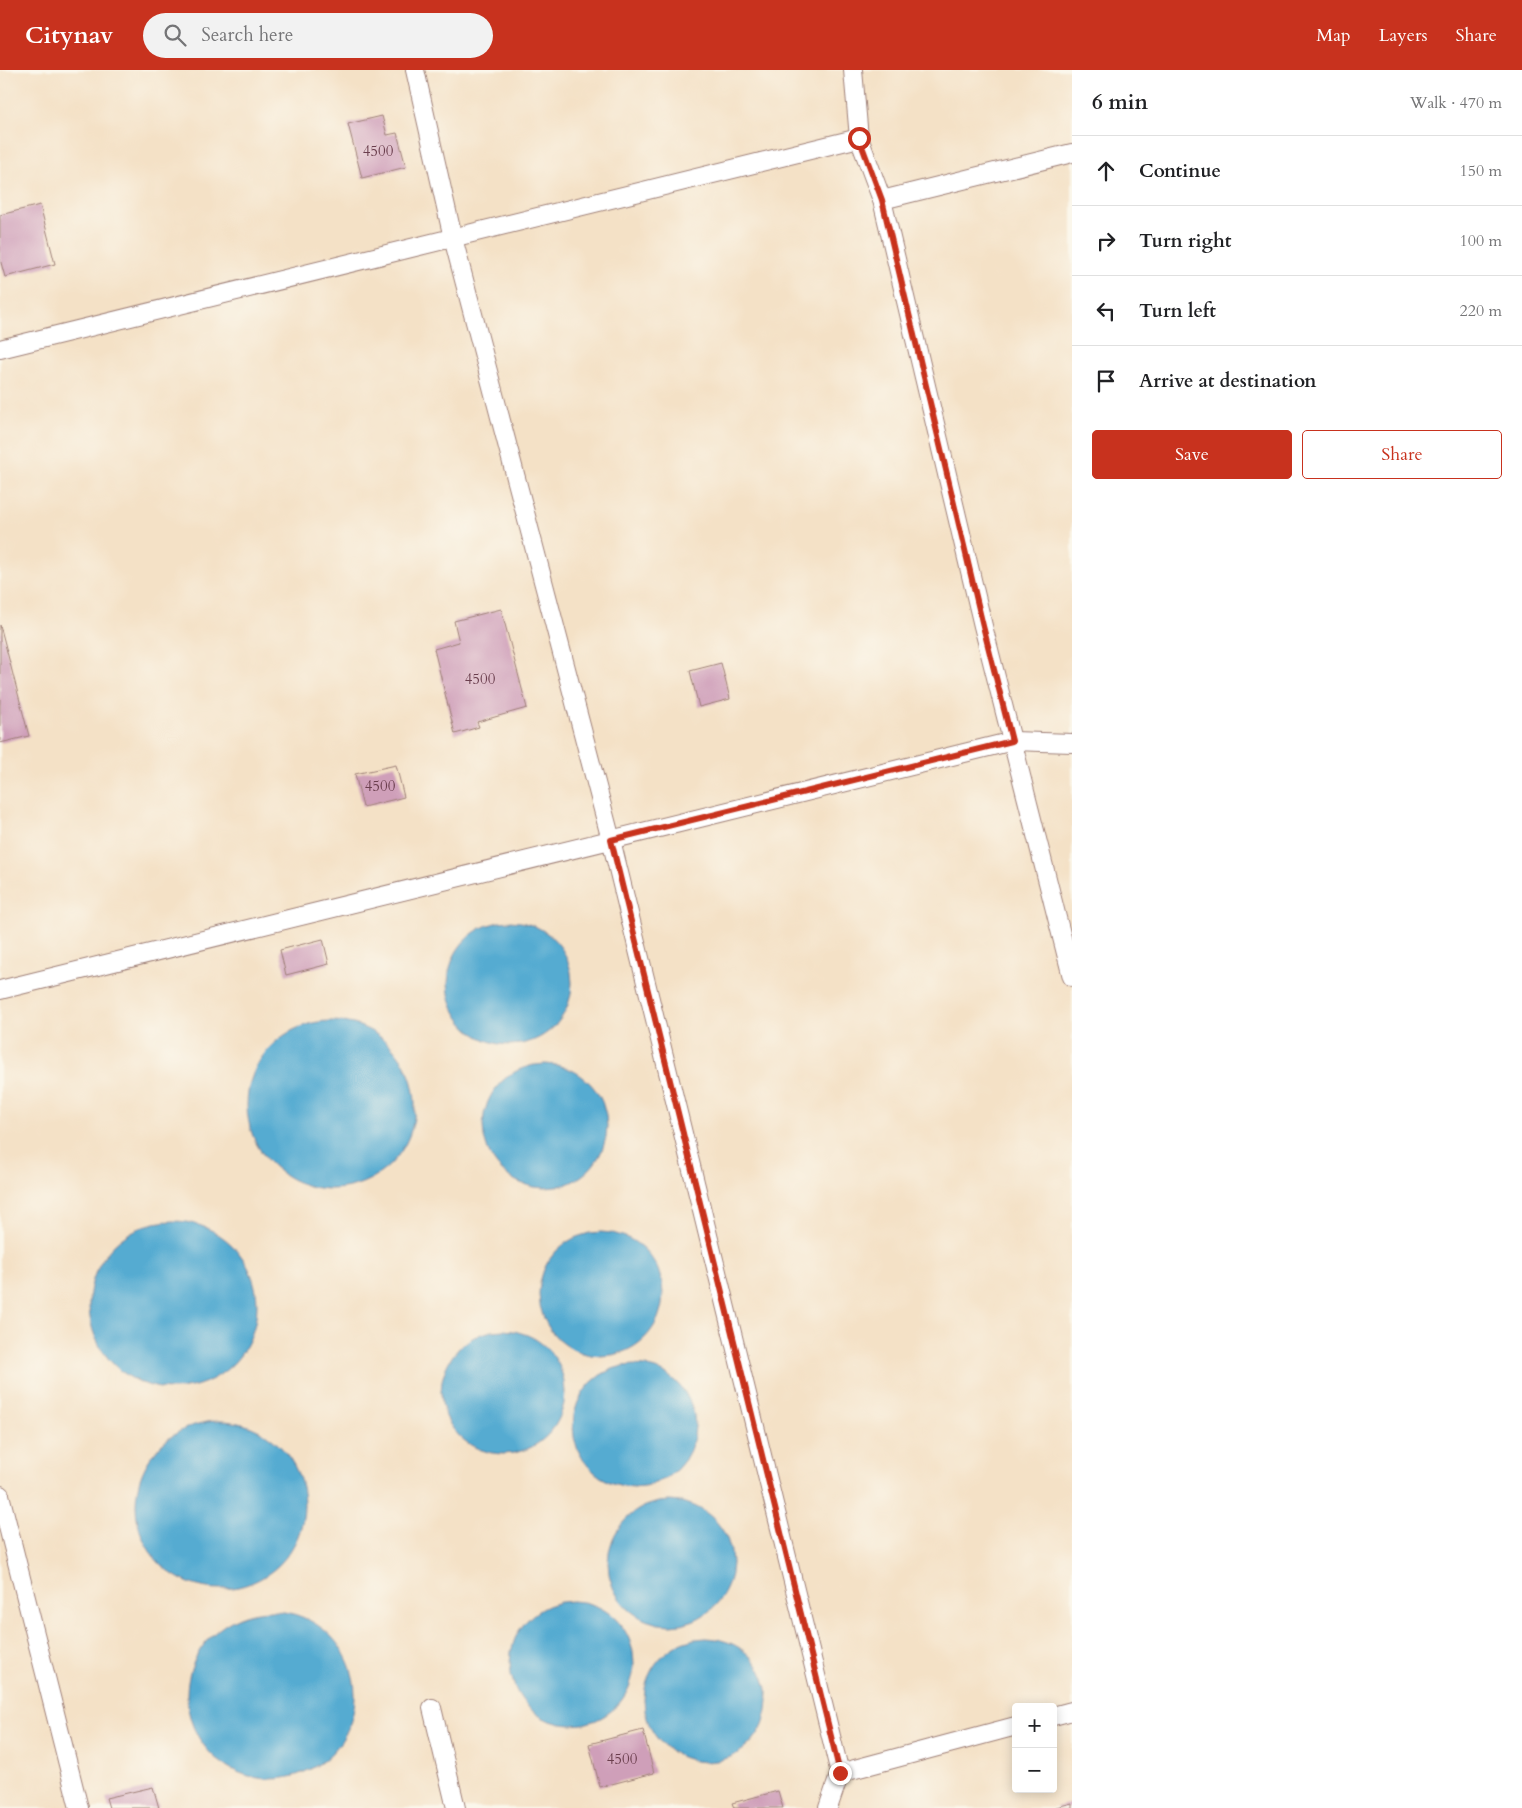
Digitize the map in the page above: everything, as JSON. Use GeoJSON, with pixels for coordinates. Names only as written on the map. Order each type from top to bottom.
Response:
{"type":"FeatureCollection","features":[{"type":"Feature","properties":{"kind":"lane"},"geometry":{"type":"LineString","coordinates":[[415,70],[453,238],[611,840],[840,1773],[828,1808]]}},
{"type":"Feature","properties":{"kind":"lane"},"geometry":{"type":"LineString","coordinates":[[853,70],[859,138],[882,200],[983,626],[1072,977]]}},
{"type":"Feature","properties":{"kind":"lane"},"geometry":{"type":"LineString","coordinates":[[0,349],[859,138]]}},
{"type":"Feature","properties":{"kind":"lane"},"geometry":{"type":"LineString","coordinates":[[882,200],[1072,153]]}},
{"type":"Feature","properties":{"kind":"lane"},"geometry":{"type":"LineString","coordinates":[[0,990],[1012,741],[1072,743]]}},
{"type":"Feature","properties":{"kind":"lane"},"geometry":{"type":"LineString","coordinates":[[0,1495],[79,1808]]}},
{"type":"Feature","properties":{"kind":"lane"},"geometry":{"type":"LineString","coordinates":[[432,1708],[456,1808]]}},
{"type":"Feature","properties":{"kind":"lane"},"geometry":{"type":"LineString","coordinates":[[1057,1715],[1072,1711]]}},
{"type":"Feature","properties":{"kind":"lane"},"geometry":{"type":"LineString","coordinates":[[840,1773],[1012,1727]]}},
{"type":"Feature","properties":{"kind":"water"},"geometry":{"type":"Polygon","coordinates":[[[510,921],[534,926],[554,939],[567,959],[572,983],[567,1007],[554,1027],[534,1040],[510,1045],[486,1040],[466,1027],[453,1007],[448,983],[453,959],[466,939],[486,926],[510,921]]]}},
{"type":"Feature","properties":{"kind":"water"},"geometry":{"type":"Polygon","coordinates":[[[339,1021],[363,1027],[391,1045],[409,1073],[414,1089],[414,1121],[409,1137],[391,1165],[378,1175],[355,1186],[323,1189],[299,1183],[271,1165],[261,1152],[250,1129],[247,1097],[253,1073],[271,1045],[284,1035],[307,1024],[339,1021]]]}},
{"type":"Feature","properties":{"kind":"water"},"geometry":{"type":"Polygon","coordinates":[[[545,1064],[569,1069],[589,1082],[602,1102],[607,1126],[602,1150],[589,1170],[569,1183],[545,1188],[521,1183],[501,1170],[488,1150],[483,1126],[488,1102],[501,1082],[521,1069],[545,1064]]]}},
{"type":"Feature","properties":{"kind":"water"},"geometry":{"type":"Polygon","coordinates":[[[181,1221],[205,1227],[233,1245],[251,1273],[256,1289],[256,1321],[251,1337],[233,1365],[220,1375],[197,1386],[165,1389],[141,1383],[113,1365],[103,1352],[92,1329],[89,1297],[95,1273],[113,1245],[126,1235],[149,1224],[181,1221]]]}},
{"type":"Feature","properties":{"kind":"water"},"geometry":{"type":"Polygon","coordinates":[[[601,1232],[625,1237],[645,1250],[658,1270],[663,1294],[658,1318],[645,1338],[625,1351],[601,1356],[577,1351],[557,1338],[544,1318],[539,1294],[544,1270],[557,1250],[577,1237],[601,1232]]]}},
{"type":"Feature","properties":{"kind":"water"},"geometry":{"type":"Polygon","coordinates":[[[503,1330],[527,1335],[547,1348],[560,1368],[565,1392],[560,1416],[547,1436],[527,1449],[503,1454],[479,1449],[459,1436],[446,1416],[441,1392],[446,1368],[459,1348],[479,1335],[503,1330]]]}},
{"type":"Feature","properties":{"kind":"water"},"geometry":{"type":"Polygon","coordinates":[[[634,1365],[658,1369],[677,1383],[691,1402],[695,1426],[691,1450],[677,1469],[658,1483],[634,1487],[610,1483],[591,1469],[577,1450],[573,1426],[577,1402],[591,1383],[610,1369],[634,1365]]]}},
{"type":"Feature","properties":{"kind":"water"},"geometry":{"type":"Polygon","coordinates":[[[228,1421],[252,1427],[280,1445],[298,1473],[303,1489],[303,1521],[298,1537],[280,1565],[267,1575],[244,1586],[212,1589],[188,1583],[160,1565],[150,1552],[139,1529],[136,1497],[142,1473],[160,1445],[173,1435],[196,1424],[228,1421]]]}},
{"type":"Feature","properties":{"kind":"water"},"geometry":{"type":"Polygon","coordinates":[[[670,1501],[694,1506],[713,1520],[727,1539],[732,1563],[727,1587],[713,1606],[694,1620],[670,1625],[646,1620],[627,1606],[613,1587],[608,1563],[613,1539],[627,1520],[646,1506],[670,1501]]]}},
{"type":"Feature","properties":{"kind":"water"},"geometry":{"type":"Polygon","coordinates":[[[572,1601],[596,1606],[616,1619],[629,1639],[634,1663],[629,1687],[616,1707],[596,1720],[572,1725],[548,1720],[528,1707],[515,1687],[510,1663],[515,1639],[528,1619],[548,1606],[572,1601]]]}},
{"type":"Feature","properties":{"kind":"water"},"geometry":{"type":"Polygon","coordinates":[[[279,1611],[303,1617],[331,1635],[349,1663],[354,1679],[354,1711],[349,1727],[331,1755],[318,1765],[295,1776],[263,1779],[239,1773],[211,1755],[201,1742],[190,1719],[187,1687],[193,1663],[211,1635],[224,1625],[247,1614],[279,1611]]]}},
{"type":"Feature","properties":{"kind":"water"},"geometry":{"type":"Polygon","coordinates":[[[706,1638],[730,1643],[750,1656],[763,1676],[768,1700],[763,1724],[750,1744],[730,1757],[706,1762],[682,1757],[662,1744],[649,1724],[644,1700],[649,1676],[662,1656],[682,1643],[706,1638]]]}},
{"type":"Feature","properties":{"kind":"building"},"geometry":{"type":"Polygon","coordinates":[[[382,116],[387,135],[397,133],[406,167],[362,178],[348,124],[382,116]]]}},
{"type":"Feature","properties":{"kind":"building"},"geometry":{"type":"Polygon","coordinates":[[[40,205],[55,264],[5,277],[0,259],[0,215],[40,205]]]}},
{"type":"Feature","properties":{"kind":"building"},"geometry":{"type":"Polygon","coordinates":[[[501,609],[527,708],[477,722],[479,727],[455,734],[434,649],[459,642],[454,621],[501,609]]]}},
{"type":"Feature","properties":{"kind":"building"},"geometry":{"type":"Polygon","coordinates":[[[0,625],[29,736],[0,743],[0,625]]]}},
{"type":"Feature","properties":{"kind":"building"},"geometry":{"type":"Polygon","coordinates":[[[721,663],[730,699],[699,707],[690,671],[721,663]]]}},
{"type":"Feature","properties":{"kind":"building"},"geometry":{"type":"Polygon","coordinates":[[[396,765],[404,797],[363,807],[355,774],[396,765]]]}},
{"type":"Feature","properties":{"kind":"building"},"geometry":{"type":"Polygon","coordinates":[[[323,939],[329,964],[286,975],[280,950],[323,939]]]}},
{"type":"Feature","properties":{"kind":"building"},"geometry":{"type":"Polygon","coordinates":[[[643,1730],[654,1773],[600,1787],[589,1744],[643,1730]]]}},
{"type":"Feature","properties":{"kind":"building"},"geometry":{"type":"Polygon","coordinates":[[[153,1787],[159,1808],[109,1808],[106,1798],[153,1787]]]}},
{"type":"Feature","properties":{"kind":"building"},"geometry":{"type":"Polygon","coordinates":[[[778,1791],[783,1808],[734,1808],[732,1803],[778,1791]]]}},
{"type":"Feature","properties":{"kind":"building"},"geometry":{"type":"Polygon","coordinates":[[[1072,1803],[1072,1808],[1056,1808],[1056,1807],[1072,1803]]]}},
{"type":"Feature","properties":{"kind":"route"},"geometry":{"type":"LineString","coordinates":[[840,1773],[611,840],[1012,741],[882,200],[859,138]]}}]}
